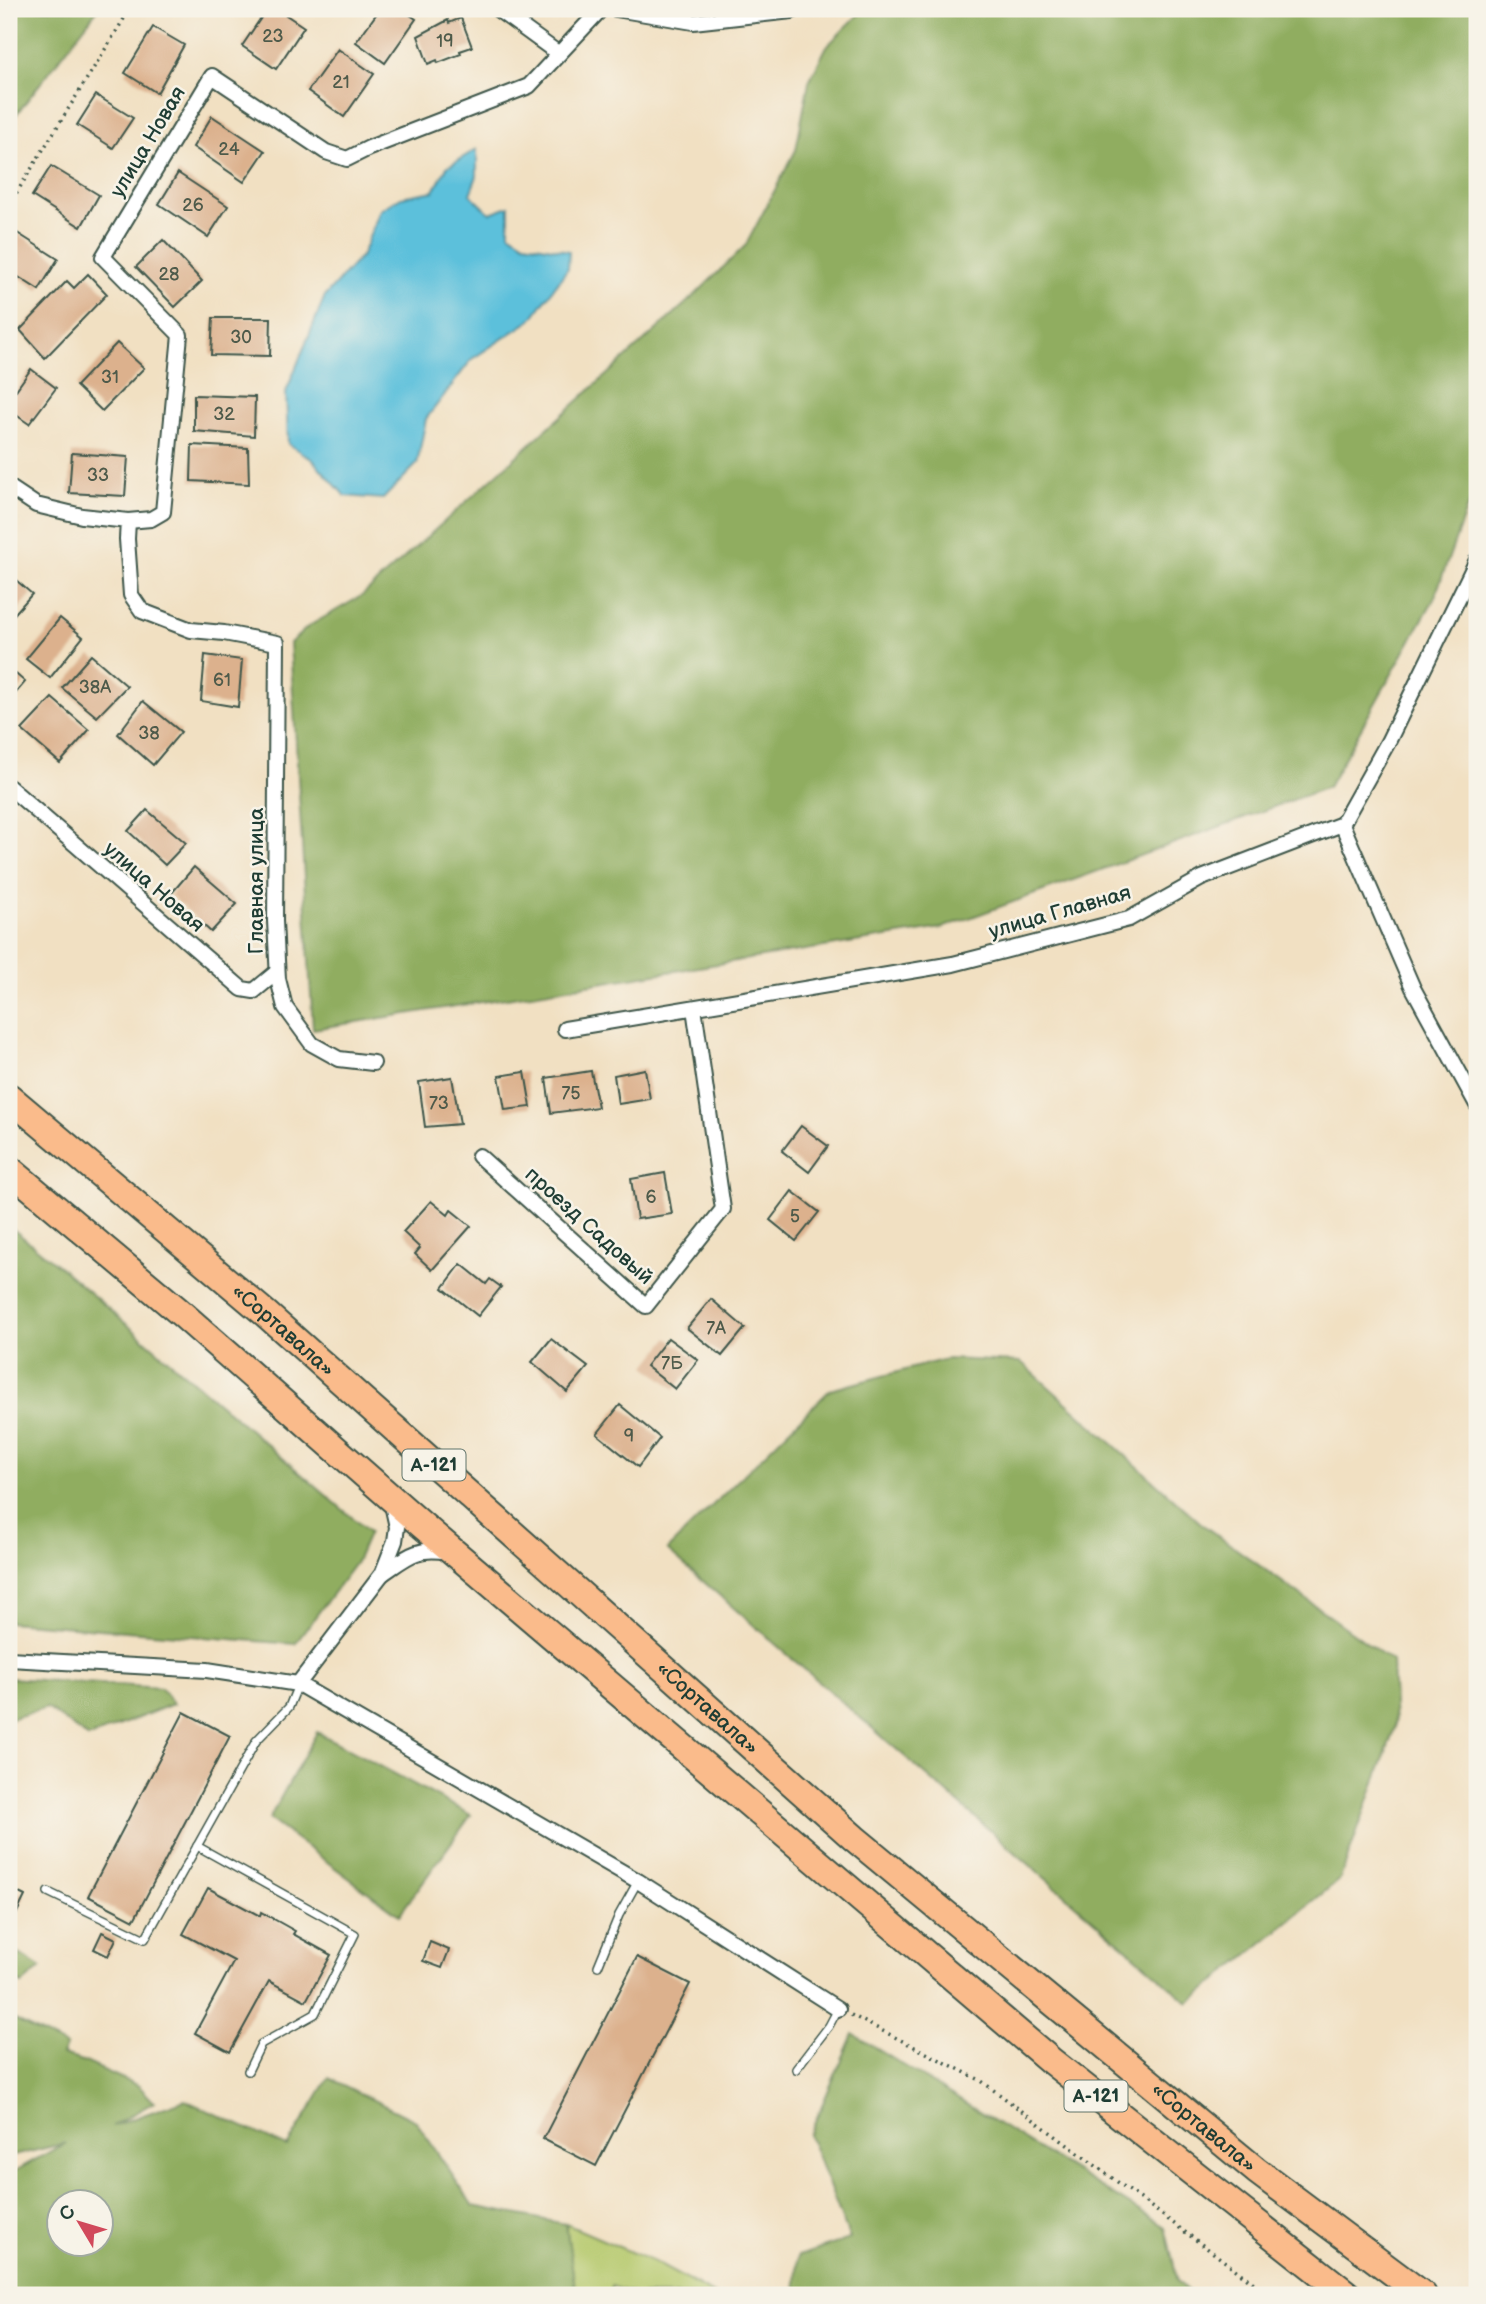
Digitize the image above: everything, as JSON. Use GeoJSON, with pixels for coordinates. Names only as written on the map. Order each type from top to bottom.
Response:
{"type":"FeatureCollection","features":[{"type":"Feature","properties":{"kind":"highway","name":"«Сортавала»"},"geometry":{"type":"LineString","coordinates":[[9,1097],[266,1314],[854,1838],[1257,2171],[1423,2295]]}},
{"type":"Feature","properties":{"kind":"highway","name":"«Сортавала»"},"geometry":{"type":"LineString","coordinates":[[9,1169],[183,1314],[457,1554],[1050,2060],[1348,2295]]}},
{"type":"Feature","properties":{"kind":"street"},"geometry":{"type":"LineString","coordinates":[[497,9],[559,54]]}},
{"type":"Feature","properties":{"kind":"street","name":"улица Новая"},"geometry":{"type":"LineString","coordinates":[[9,487],[36,505],[82,516],[128,521],[151,519],[163,512],[180,335],[103,257],[212,76],[326,152],[347,159],[529,86],[601,9]]}},
{"type":"Feature","properties":{"kind":"street"},"geometry":{"type":"LineString","coordinates":[[616,9],[693,22],[797,9]]}},
{"type":"Feature","properties":{"kind":"street","name":"Главная улица"},"geometry":{"type":"LineString","coordinates":[[128,521],[131,595],[142,611],[191,631],[224,633],[277,643],[277,972],[285,1007],[312,1044],[339,1059],[373,1063]]}},
{"type":"Feature","properties":{"kind":"street"},"geometry":{"type":"LineString","coordinates":[[1477,560],[1388,742],[1342,824],[1413,988],[1477,1105]]}},
{"type":"Feature","properties":{"kind":"street","name":"улица Новая"},"geometry":{"type":"LineString","coordinates":[[9,787],[242,989],[254,991],[277,972]]}},
{"type":"Feature","properties":{"kind":"street","name":"улица Главная"},"geometry":{"type":"LineString","coordinates":[[565,1030],[953,964],[1129,919],[1202,878],[1342,824]]}},
{"type":"Feature","properties":{"kind":"street","name":"проезд Садовый"},"geometry":{"type":"LineString","coordinates":[[479,1156],[646,1306],[723,1209],[694,1008]]}},
{"type":"Feature","properties":{"kind":"street"},"geometry":{"type":"LineString","coordinates":[[298,1684],[382,1574],[395,1541],[397,1527],[391,1497]]}},
{"type":"Feature","properties":{"kind":"street"},"geometry":{"type":"LineString","coordinates":[[382,1574],[412,1554],[429,1549],[457,1554]]}},
{"type":"Feature","properties":{"kind":"street"},"geometry":{"type":"LineString","coordinates":[[9,1659],[207,1670],[298,1684],[638,1881],[838,2008]]}},
{"type":"Feature","properties":{"kind":"lane"},"geometry":{"type":"LineString","coordinates":[[48,1892],[145,1939],[256,1741],[289,1707],[298,1684]]}},
{"type":"Feature","properties":{"kind":"lane"},"geometry":{"type":"LineString","coordinates":[[197,1846],[355,1934],[315,2014],[261,2044],[247,2071]]}},
{"type":"Feature","properties":{"kind":"lane"},"geometry":{"type":"LineString","coordinates":[[598,1966],[619,1915],[638,1881]]}},
{"type":"Feature","properties":{"kind":"lane"},"geometry":{"type":"LineString","coordinates":[[796,2069],[829,2026],[838,2008]]}},
{"type":"Feature","properties":{"kind":"path"},"geometry":{"type":"LineString","coordinates":[[9,205],[130,9]]}},
{"type":"Feature","properties":{"kind":"path"},"geometry":{"type":"LineString","coordinates":[[838,2008],[981,2080],[1270,2295]]}},
{"type":"Feature","properties":{"kind":"green space"},"geometry":{"type":"Polygon","coordinates":[[[9,9],[98,9],[12,120],[9,130],[9,9]]]}},
{"type":"Feature","properties":{"kind":"green space"},"geometry":{"type":"Polygon","coordinates":[[[864,9],[1477,9],[1477,492],[1466,510],[1434,599],[1328,787],[942,928],[313,1029],[290,643],[309,626],[363,595],[695,295],[746,245],[796,150],[809,81],[827,46],[864,9]]]}},
{"type":"Feature","properties":{"kind":"green space"},"geometry":{"type":"Polygon","coordinates":[[[9,1226],[369,1532],[356,1562],[295,1644],[9,1622],[9,1226]]]}},
{"type":"Feature","properties":{"kind":"green space"},"geometry":{"type":"Polygon","coordinates":[[[946,1359],[1021,1362],[1203,1525],[1392,1661],[1395,1727],[1340,1879],[1189,2003],[667,1550],[830,1390],[946,1359]]]}},
{"type":"Feature","properties":{"kind":"green space"},"geometry":{"type":"Polygon","coordinates":[[[9,1678],[161,1688],[173,1704],[88,1738],[47,1708],[9,1719],[9,1678]]]}},
{"type":"Feature","properties":{"kind":"green space"},"geometry":{"type":"Polygon","coordinates":[[[317,1732],[471,1815],[399,1915],[269,1819],[317,1732]]]}},
{"type":"Feature","properties":{"kind":"green space"},"geometry":{"type":"Polygon","coordinates":[[[9,1947],[41,1968],[22,1984],[9,1978],[9,1947]]]}},
{"type":"Feature","properties":{"kind":"green space"},"geometry":{"type":"Polygon","coordinates":[[[9,2017],[66,2046],[62,2055],[83,2061],[139,2086],[154,2102],[112,2126],[185,2100],[287,2147],[329,2078],[416,2121],[473,2206],[566,2224],[576,2295],[9,2295],[9,2174],[66,2143],[9,2157],[9,2017]]]}},
{"type":"Feature","properties":{"kind":"green space"},"geometry":{"type":"Polygon","coordinates":[[[853,2034],[1165,2227],[1178,2282],[1192,2295],[795,2295],[798,2256],[850,2239],[809,2135],[853,2034]]]}},
{"type":"Feature","properties":{"kind":"green space"},"geometry":{"type":"Polygon","coordinates":[[[566,2224],[654,2262],[715,2295],[637,2295],[612,2286],[610,2295],[576,2295],[566,2224]]]}},
{"type":"Feature","properties":{"kind":"water"},"geometry":{"type":"Polygon","coordinates":[[[477,149],[477,176],[470,194],[490,213],[509,206],[509,233],[525,243],[569,251],[568,268],[531,320],[472,359],[426,419],[417,464],[383,499],[345,496],[313,460],[288,444],[286,392],[325,296],[362,255],[380,210],[401,197],[434,191],[447,167],[477,149]]]}},
{"type":"Feature","properties":{"kind":"building"},"geometry":{"type":"Polygon","coordinates":[[[267,9],[277,9],[304,27],[276,69],[242,46],[267,9]]]}},
{"type":"Feature","properties":{"kind":"building"},"geometry":{"type":"Polygon","coordinates":[[[380,9],[401,9],[416,19],[385,63],[356,42],[380,9]]]}},
{"type":"Feature","properties":{"kind":"building"},"geometry":{"type":"Polygon","coordinates":[[[461,18],[472,47],[438,63],[437,60],[428,64],[418,36],[448,20],[449,23],[461,18]]]}},
{"type":"Feature","properties":{"kind":"building"},"geometry":{"type":"Polygon","coordinates":[[[153,27],[184,45],[157,93],[125,73],[153,27]]]}},
{"type":"Feature","properties":{"kind":"building"},"geometry":{"type":"Polygon","coordinates":[[[338,49],[374,74],[344,117],[308,91],[338,49]]]}},
{"type":"Feature","properties":{"kind":"building"},"geometry":{"type":"Polygon","coordinates":[[[96,95],[133,118],[113,148],[77,125],[96,95]]]}},
{"type":"Feature","properties":{"kind":"building"},"geometry":{"type":"Polygon","coordinates":[[[212,116],[265,151],[244,182],[193,147],[212,116]]]}},
{"type":"Feature","properties":{"kind":"building"},"geometry":{"type":"Polygon","coordinates":[[[51,166],[99,195],[81,227],[32,196],[51,166]]]}},
{"type":"Feature","properties":{"kind":"building"},"geometry":{"type":"Polygon","coordinates":[[[178,173],[228,206],[208,237],[159,204],[178,173]]]}},
{"type":"Feature","properties":{"kind":"building"},"geometry":{"type":"Polygon","coordinates":[[[11,229],[58,259],[39,290],[9,271],[11,229]]]}},
{"type":"Feature","properties":{"kind":"building"},"geometry":{"type":"Polygon","coordinates":[[[163,240],[202,281],[175,307],[136,267],[163,240]]]}},
{"type":"Feature","properties":{"kind":"building"},"geometry":{"type":"Polygon","coordinates":[[[88,274],[107,294],[45,358],[20,330],[67,281],[74,288],[88,274]]]}},
{"type":"Feature","properties":{"kind":"building"},"geometry":{"type":"Polygon","coordinates":[[[213,318],[271,318],[270,356],[211,355],[213,318]]]}},
{"type":"Feature","properties":{"kind":"building"},"geometry":{"type":"Polygon","coordinates":[[[117,343],[144,368],[102,411],[76,386],[117,343]]]}},
{"type":"Feature","properties":{"kind":"building"},"geometry":{"type":"Polygon","coordinates":[[[31,369],[56,388],[29,424],[9,410],[9,400],[31,369]]]}},
{"type":"Feature","properties":{"kind":"building"},"geometry":{"type":"Polygon","coordinates":[[[194,395],[255,397],[254,436],[194,431],[194,395]]]}},
{"type":"Feature","properties":{"kind":"building"},"geometry":{"type":"Polygon","coordinates":[[[192,445],[248,448],[249,484],[191,481],[192,445]]]}},
{"type":"Feature","properties":{"kind":"building"},"geometry":{"type":"Polygon","coordinates":[[[72,453],[128,457],[125,496],[69,493],[72,453]]]}},
{"type":"Feature","properties":{"kind":"building"},"geometry":{"type":"Polygon","coordinates":[[[9,574],[32,594],[9,620],[9,574]]]}},
{"type":"Feature","properties":{"kind":"building"},"geometry":{"type":"Polygon","coordinates":[[[60,618],[83,637],[50,678],[26,659],[60,618]]]}},
{"type":"Feature","properties":{"kind":"building"},"geometry":{"type":"Polygon","coordinates":[[[91,655],[127,686],[97,717],[62,688],[91,655]]]}},
{"type":"Feature","properties":{"kind":"building"},"geometry":{"type":"Polygon","coordinates":[[[205,655],[242,660],[238,707],[201,701],[205,655]]]}},
{"type":"Feature","properties":{"kind":"building"},"geometry":{"type":"Polygon","coordinates":[[[9,668],[25,682],[9,701],[9,668]]]}},
{"type":"Feature","properties":{"kind":"building"},"geometry":{"type":"Polygon","coordinates":[[[52,698],[89,730],[60,763],[22,730],[52,698]]]}},
{"type":"Feature","properties":{"kind":"building"},"geometry":{"type":"Polygon","coordinates":[[[143,701],[181,732],[153,765],[118,734],[143,701]]]}},
{"type":"Feature","properties":{"kind":"building"},"geometry":{"type":"Polygon","coordinates":[[[147,810],[186,843],[165,865],[128,831],[147,810]]]}},
{"type":"Feature","properties":{"kind":"building"},"geometry":{"type":"Polygon","coordinates":[[[194,867],[237,904],[211,932],[170,895],[194,867]]]}},
{"type":"Feature","properties":{"kind":"building"},"geometry":{"type":"Polygon","coordinates":[[[645,1069],[650,1099],[618,1104],[614,1075],[645,1069]]]}},
{"type":"Feature","properties":{"kind":"building"},"geometry":{"type":"Polygon","coordinates":[[[591,1071],[598,1107],[551,1113],[546,1078],[591,1071]]]}},
{"type":"Feature","properties":{"kind":"building"},"geometry":{"type":"Polygon","coordinates":[[[525,1072],[531,1107],[505,1110],[499,1076],[525,1072]]]}},
{"type":"Feature","properties":{"kind":"building"},"geometry":{"type":"Polygon","coordinates":[[[452,1077],[460,1124],[425,1127],[419,1082],[452,1077]]]}},
{"type":"Feature","properties":{"kind":"building"},"geometry":{"type":"Polygon","coordinates":[[[801,1126],[828,1146],[809,1172],[782,1151],[801,1126]]]}},
{"type":"Feature","properties":{"kind":"building"},"geometry":{"type":"Polygon","coordinates":[[[665,1173],[672,1214],[637,1219],[631,1179],[665,1173]]]}},
{"type":"Feature","properties":{"kind":"building"},"geometry":{"type":"Polygon","coordinates":[[[792,1191],[819,1212],[796,1241],[770,1220],[792,1191]]]}},
{"type":"Feature","properties":{"kind":"building"},"geometry":{"type":"Polygon","coordinates":[[[431,1201],[448,1215],[451,1210],[471,1226],[432,1270],[415,1254],[420,1248],[403,1232],[431,1201]]]}},
{"type":"Feature","properties":{"kind":"building"},"geometry":{"type":"Polygon","coordinates":[[[461,1264],[486,1284],[490,1279],[501,1287],[478,1316],[443,1288],[461,1264]]]}},
{"type":"Feature","properties":{"kind":"building"},"geometry":{"type":"Polygon","coordinates":[[[711,1299],[745,1328],[722,1356],[687,1328],[711,1299]]]}},
{"type":"Feature","properties":{"kind":"building"},"geometry":{"type":"Polygon","coordinates":[[[668,1338],[698,1360],[675,1389],[646,1366],[668,1338]]]}},
{"type":"Feature","properties":{"kind":"building"},"geometry":{"type":"Polygon","coordinates":[[[551,1339],[588,1367],[567,1392],[532,1362],[551,1339]]]}},
{"type":"Feature","properties":{"kind":"building"},"geometry":{"type":"Polygon","coordinates":[[[620,1405],[660,1438],[638,1467],[597,1434],[620,1405]]]}},
{"type":"Feature","properties":{"kind":"building"},"geometry":{"type":"Polygon","coordinates":[[[184,1712],[230,1736],[134,1920],[88,1896],[184,1712]]]}},
{"type":"Feature","properties":{"kind":"building"},"geometry":{"type":"Polygon","coordinates":[[[9,1888],[25,1896],[12,1923],[9,1921],[9,1888]]]}},
{"type":"Feature","properties":{"kind":"building"},"geometry":{"type":"Polygon","coordinates":[[[208,1888],[260,1916],[261,1912],[331,1955],[306,2001],[269,1981],[230,2052],[195,2033],[234,1961],[183,1934],[208,1888]]]}},
{"type":"Feature","properties":{"kind":"building"},"geometry":{"type":"Polygon","coordinates":[[[102,1932],[116,1939],[108,1956],[94,1949],[102,1932]]]}},
{"type":"Feature","properties":{"kind":"building"},"geometry":{"type":"Polygon","coordinates":[[[430,1942],[449,1950],[442,1968],[423,1961],[430,1942]]]}},
{"type":"Feature","properties":{"kind":"building"},"geometry":{"type":"Polygon","coordinates":[[[637,1957],[690,1984],[596,2166],[543,2139],[637,1957]]]}}]}
